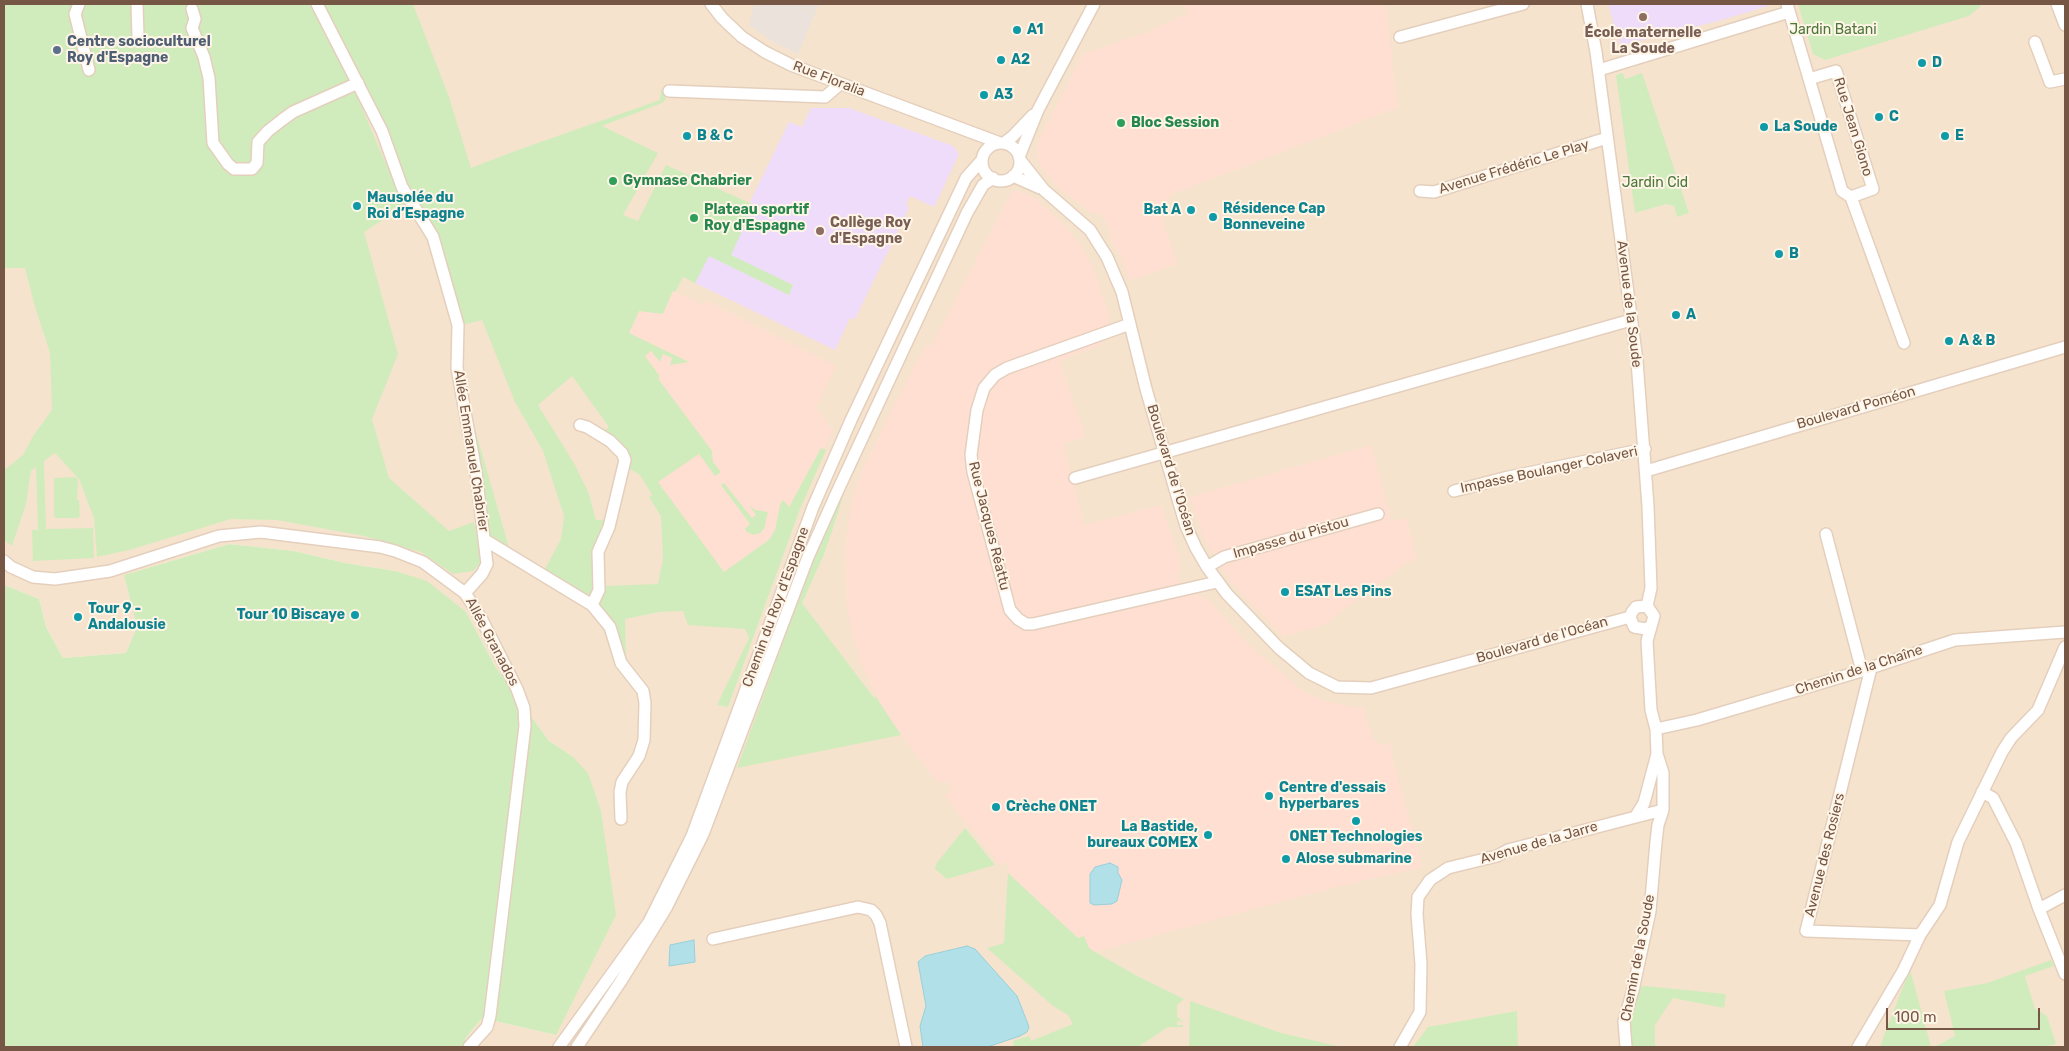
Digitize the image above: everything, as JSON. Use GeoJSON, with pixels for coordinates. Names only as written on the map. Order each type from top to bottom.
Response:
{"type":"FeatureCollection","features":[{"type":"Feature","properties":{"kind":"street"},"geometry":{"type":"LineString","coordinates":[[79,4],[76,14],[89,70]]}},
{"type":"Feature","properties":{"kind":"street"},"geometry":{"type":"LineString","coordinates":[[137,4],[138,37]]}},
{"type":"Feature","properties":{"kind":"street","name":"Allée Emmanuel Chabrier"},"geometry":{"type":"LineString","coordinates":[[316,4],[382,131],[402,187],[433,238],[458,325],[457,368],[476,472],[487,564],[482,574],[464,592]]}},
{"type":"Feature","properties":{"kind":"street","name":"Rue Floralia"},"geometry":{"type":"LineString","coordinates":[[711,4],[722,18],[742,37],[790,65],[1002,143]]}},
{"type":"Feature","properties":{"kind":"street"},"geometry":{"type":"LineString","coordinates":[[1038,110],[1013,136],[1002,143],[990,147],[983,158],[985,171],[993,178],[1003,180],[1013,176],[1019,166],[1020,158],[1038,110],[1094,4]]}},
{"type":"Feature","properties":{"kind":"street"},"geometry":{"type":"LineString","coordinates":[[1400,37],[1523,4]]}},
{"type":"Feature","properties":{"kind":"street","name":"Avenue de la Soude"},"geometry":{"type":"LineString","coordinates":[[1587,4],[1599,70],[1608,138],[1645,449],[1651,588],[1647,606]]}},
{"type":"Feature","properties":{"kind":"street"},"geometry":{"type":"LineString","coordinates":[[2057,4],[2065,25]]}},
{"type":"Feature","properties":{"kind":"street"},"geometry":{"type":"LineString","coordinates":[[1599,70],[1788,8],[1842,190],[1851,197],[1904,343]]}},
{"type":"Feature","properties":{"kind":"street"},"geometry":{"type":"LineString","coordinates":[[192,9],[195,19],[192,28],[204,57],[209,78],[213,143],[228,164],[234,169],[252,169],[257,163],[258,142],[268,131],[293,112],[358,83]]}},
{"type":"Feature","properties":{"kind":"street"},"geometry":{"type":"LineString","coordinates":[[2035,42],[2050,82],[2065,79]]}},
{"type":"Feature","properties":{"kind":"street","name":"Rue Jean Giono"},"geometry":{"type":"LineString","coordinates":[[1809,79],[1836,71],[1873,189],[1851,197]]}},
{"type":"Feature","properties":{"kind":"street"},"geometry":{"type":"LineString","coordinates":[[669,91],[826,98],[840,84]]}},
{"type":"Feature","properties":{"kind":"street","name":"Rue Floralia"},"geometry":{"type":"LineString","coordinates":[[963,130],[976,142],[983,158]]}},
{"type":"Feature","properties":{"kind":"street","name":"Avenue Frédéric Le Play"},"geometry":{"type":"LineString","coordinates":[[1420,191],[1434,192],[1608,138]]}},
{"type":"Feature","properties":{"kind":"street"},"geometry":{"type":"LineString","coordinates":[[1002,143],[1014,147],[1020,158]]}},
{"type":"Feature","properties":{"kind":"street","name":"Chemin du Roy d'Espagne"},"geometry":{"type":"LineString","coordinates":[[559,1047],[649,922],[688,844],[810,515],[851,420],[966,178],[983,158]]}},
{"type":"Feature","properties":{"kind":"street","name":"Boulevard de l'Océan"},"geometry":{"type":"LineString","coordinates":[[1020,158],[1044,190],[1090,230],[1107,257],[1122,292],[1146,389],[1186,526],[1207,567],[1217,582],[1279,648],[1309,672],[1337,687],[1371,688],[1630,617]]}},
{"type":"Feature","properties":{"kind":"street","name":"Boulevard de l'Océan"},"geometry":{"type":"LineString","coordinates":[[1013,176],[1044,190]]}},
{"type":"Feature","properties":{"kind":"street","name":"Chemin du Roy d'Espagne"},"geometry":{"type":"LineString","coordinates":[[577,1047],[622,981],[666,908],[703,834],[808,557],[971,206],[983,185],[993,178]]}},
{"type":"Feature","properties":{"kind":"street"},"geometry":{"type":"LineString","coordinates":[[1075,478],[1631,320]]}},
{"type":"Feature","properties":{"kind":"street","name":"Rue Jacques Réattu"},"geometry":{"type":"LineString","coordinates":[[1130,324],[1007,368],[995,374],[984,388],[977,410],[971,455],[973,472],[1010,610],[1018,619],[1026,624],[1033,624],[1217,582]]}},
{"type":"Feature","properties":{"kind":"street","name":"Boulevard Poméon"},"geometry":{"type":"LineString","coordinates":[[1646,471],[2065,347]]}},
{"type":"Feature","properties":{"kind":"street"},"geometry":{"type":"LineString","coordinates":[[580,425],[587,427],[610,441],[622,453],[624,460],[609,527],[598,552],[600,590],[592,605]]}},
{"type":"Feature","properties":{"kind":"street","name":"Impasse Boulanger Colaveri"},"geometry":{"type":"LineString","coordinates":[[1454,491],[1504,478],[1645,449]]}},
{"type":"Feature","properties":{"kind":"street"},"geometry":{"type":"LineString","coordinates":[[824,483],[827,489],[832,492],[838,490]]}},
{"type":"Feature","properties":{"kind":"street","name":"Impasse du Pistou"},"geometry":{"type":"LineString","coordinates":[[1207,567],[1224,557],[1378,514]]}},
{"type":"Feature","properties":{"kind":"street","name":"Allée Granados"},"geometry":{"type":"LineString","coordinates":[[4,561],[11,567],[33,577],[55,579],[110,572],[219,536],[261,532],[380,547],[395,551],[423,562],[464,592],[481,618],[517,690],[524,708],[525,726],[490,1011],[487,1027],[480,1038],[469,1047]]}},
{"type":"Feature","properties":{"kind":"street"},"geometry":{"type":"LineString","coordinates":[[1826,534],[1866,669]]}},
{"type":"Feature","properties":{"kind":"street"},"geometry":{"type":"LineString","coordinates":[[485,540],[592,605],[610,627],[621,663],[643,691],[645,703],[644,740],[639,756],[622,782],[620,792],[621,819]]}},
{"type":"Feature","properties":{"kind":"street"},"geometry":{"type":"LineString","coordinates":[[1647,641],[1639,630],[1634,627],[1630,617],[1636,607],[1647,606],[1654,616],[1647,641],[1651,710],[1656,729],[1657,754],[1663,773],[1663,810]]}},
{"type":"Feature","properties":{"kind":"street"},"geometry":{"type":"LineString","coordinates":[[1639,630],[1651,626]]}},
{"type":"Feature","properties":{"kind":"street","name":"Chemin de la Chaîne"},"geometry":{"type":"LineString","coordinates":[[1656,729],[1697,720],[1955,640],[2065,632]]}},
{"type":"Feature","properties":{"kind":"street"},"geometry":{"type":"LineString","coordinates":[[1858,1047],[1903,971],[1920,935],[1940,905],[1958,842],[1982,792],[2007,744],[2038,710],[2065,647]]}},
{"type":"Feature","properties":{"kind":"street","name":"Avenue des Rosiers"},"geometry":{"type":"LineString","coordinates":[[1866,669],[1806,931],[1920,935]]}},
{"type":"Feature","properties":{"kind":"street"},"geometry":{"type":"LineString","coordinates":[[1636,816],[1644,803],[1657,754]]}},
{"type":"Feature","properties":{"kind":"street"},"geometry":{"type":"LineString","coordinates":[[1982,792],[1993,798],[2003,815],[2016,844],[2038,908],[2065,974]]}},
{"type":"Feature","properties":{"kind":"street","name":"Avenue de la Jarre"},"geometry":{"type":"LineString","coordinates":[[1400,1047],[1420,1012],[1421,964],[1417,914],[1418,897],[1430,880],[1448,868],[1663,810]]}},
{"type":"Feature","properties":{"kind":"street","name":"Chemin de la Soude"},"geometry":{"type":"LineString","coordinates":[[1626,1047],[1624,1021],[1633,990],[1650,911],[1658,825],[1663,810]]}},
{"type":"Feature","properties":{"kind":"street"},"geometry":{"type":"LineString","coordinates":[[2038,908],[2065,895]]}},
{"type":"Feature","properties":{"kind":"street"},"geometry":{"type":"LineString","coordinates":[[713,939],[858,907],[871,910],[880,923],[906,1047]]}},
{"type":"Feature","properties":{"kind":"shaded area"},"geometry":{"type":"Polygon","coordinates":[[[4,4],[2065,4],[2065,1047],[472,1047],[465,1039],[482,1018],[556,1035],[572,756],[549,741],[495,666],[466,612],[395,571],[345,563],[294,551],[229,544],[124,575],[137,627],[126,653],[63,658],[46,627],[39,599],[4,585],[4,4]]]}},
{"type":"Feature","properties":{"kind":"shaded area"},"geometry":{"type":"Polygon","coordinates":[[[754,4],[819,4],[798,54],[775,43],[749,25],[754,4]]]}},
{"type":"Feature","properties":{"kind":"shaded area"},"geometry":{"type":"Polygon","coordinates":[[[1185,4],[1386,4],[1397,104],[1399,107],[1170,195],[1166,204],[1159,211],[1177,264],[1130,280],[1121,257],[1110,238],[1112,231],[1101,214],[1092,213],[1057,187],[1038,162],[1037,143],[1081,55],[1147,32],[1188,13],[1185,4]]]}},
{"type":"Feature","properties":{"kind":"shaded area","name":"École maternelle La Soude"},"geometry":{"type":"Polygon","coordinates":[[[1608,4],[1767,4],[1768,6],[1722,20],[1620,46],[1608,4]]]}},
{"type":"Feature","properties":{"kind":"shaded area","name":"Collège Roy d'Espagne"},"geometry":{"type":"Polygon","coordinates":[[[811,108],[849,108],[953,146],[959,154],[934,207],[910,196],[906,204],[909,208],[855,319],[850,318],[835,350],[695,283],[709,255],[789,295],[793,285],[730,255],[754,205],[750,202],[789,122],[802,127],[811,108]]]}},
{"type":"Feature","properties":{"kind":"shaded area"},"geometry":{"type":"Polygon","coordinates":[[[1017,190],[1034,198],[1059,220],[1078,242],[1091,264],[1109,316],[1107,325],[1097,330],[1102,344],[1059,361],[1085,437],[1063,444],[1084,525],[1161,505],[1180,561],[1180,570],[1176,577],[1186,595],[1196,594],[1206,598],[1251,647],[1303,691],[1319,699],[1354,708],[1364,707],[1371,737],[1382,745],[1391,743],[1391,753],[1422,867],[1336,887],[1095,952],[1089,948],[1084,936],[1078,938],[1023,889],[1008,873],[1009,865],[1004,862],[1001,866],[944,795],[952,792],[949,781],[938,783],[886,714],[861,663],[853,636],[846,598],[845,549],[852,500],[861,473],[925,347],[932,345],[1011,193],[1017,190]]]}},
{"type":"Feature","properties":{"kind":"shaded area"},"geometry":{"type":"Polygon","coordinates":[[[673,291],[703,305],[705,300],[836,366],[816,407],[833,431],[779,531],[724,572],[679,516],[658,481],[709,447],[659,380],[629,334],[639,311],[673,291]]]}},
{"type":"Feature","properties":{"kind":"shaded area"},"geometry":{"type":"Polygon","coordinates":[[[1371,445],[1391,521],[1406,518],[1417,559],[1406,563],[1322,626],[1283,636],[1232,583],[1204,539],[1190,497],[1371,445]]]}},
{"type":"Feature","properties":{"kind":"green space"},"geometry":{"type":"Polygon","coordinates":[[[4,4],[310,4],[355,92],[395,185],[406,205],[364,232],[398,354],[372,419],[389,478],[449,531],[474,522],[481,559],[473,571],[453,574],[421,552],[364,536],[277,520],[231,519],[129,550],[97,557],[94,518],[79,479],[55,453],[44,461],[46,529],[93,528],[94,558],[33,561],[32,530],[38,530],[36,467],[31,471],[26,504],[12,546],[4,540],[4,470],[23,455],[33,436],[52,410],[50,353],[25,268],[4,268],[4,4]]]}},
{"type":"Feature","properties":{"kind":"green space"},"geometry":{"type":"Polygon","coordinates":[[[321,4],[413,4],[449,97],[471,168],[660,100],[661,88],[666,99],[662,103],[602,126],[658,153],[623,215],[638,221],[666,165],[754,205],[731,255],[793,285],[789,295],[709,256],[695,283],[683,277],[675,292],[673,291],[663,314],[639,311],[629,333],[689,362],[670,365],[672,358],[663,354],[660,362],[651,351],[645,356],[659,375],[659,380],[712,451],[713,462],[721,472],[715,476],[699,454],[658,482],[724,572],[769,540],[775,530],[780,505],[783,500],[789,507],[821,448],[826,450],[800,509],[728,707],[717,705],[749,638],[745,629],[688,625],[683,611],[659,612],[625,619],[626,657],[601,608],[600,604],[604,586],[658,584],[663,559],[661,516],[649,497],[652,495],[640,475],[628,468],[602,432],[609,427],[572,376],[538,405],[575,465],[589,494],[596,520],[605,520],[600,536],[597,592],[591,599],[544,571],[561,539],[564,516],[543,451],[515,402],[482,320],[463,325],[412,196],[321,4]]]}},
{"type":"Feature","properties":{"kind":"green space","name":"Jardin Batani"},"geometry":{"type":"Polygon","coordinates":[[[1798,4],[1979,4],[1981,6],[1969,16],[1825,60],[1813,54],[1798,4]]]}},
{"type":"Feature","properties":{"kind":"green space","name":"Jardin Cid"},"geometry":{"type":"Polygon","coordinates":[[[1623,73],[1625,79],[1642,73],[1689,213],[1677,217],[1674,206],[1666,204],[1635,213],[1616,75],[1623,73]]]}},
{"type":"Feature","properties":{"kind":"green space"},"geometry":{"type":"Polygon","coordinates":[[[472,418],[509,548],[489,537],[472,418]]]}},
{"type":"Feature","properties":{"kind":"green space"},"geometry":{"type":"Polygon","coordinates":[[[76,477],[78,480],[77,500],[79,500],[80,516],[78,518],[56,518],[54,516],[54,478],[76,477]]]}},
{"type":"Feature","properties":{"kind":"green space"},"geometry":{"type":"Polygon","coordinates":[[[724,483],[752,518],[756,515],[749,505],[755,510],[768,512],[764,529],[760,533],[753,535],[747,532],[745,529],[750,524],[721,485],[724,483]]]}},
{"type":"Feature","properties":{"kind":"green space"},"geometry":{"type":"Polygon","coordinates":[[[843,497],[825,552],[802,603],[874,698],[876,697],[901,735],[737,768],[810,569],[828,524],[843,497]]]}},
{"type":"Feature","properties":{"kind":"green space"},"geometry":{"type":"Polygon","coordinates":[[[229,544],[294,551],[345,563],[395,571],[427,581],[466,612],[495,666],[549,741],[572,756],[588,773],[601,811],[616,915],[556,1035],[482,1018],[465,1039],[472,1047],[4,1047],[4,585],[39,599],[46,627],[63,658],[126,653],[137,627],[124,575],[229,544]]]}},
{"type":"Feature","properties":{"kind":"green space"},"geometry":{"type":"Polygon","coordinates":[[[965,828],[995,865],[947,879],[935,869],[936,864],[965,828]]]}},
{"type":"Feature","properties":{"kind":"green space"},"geometry":{"type":"Polygon","coordinates":[[[1008,873],[1078,938],[1084,936],[1089,948],[1137,976],[1184,999],[1177,1005],[1177,1017],[1184,1022],[1177,1021],[1177,1025],[1183,1025],[1183,1027],[1168,1027],[1138,1047],[1014,1047],[1013,1041],[1029,1036],[1031,1041],[1073,1024],[1068,1015],[1053,1006],[987,948],[1004,943],[1008,873]]]}},
{"type":"Feature","properties":{"kind":"green space"},"geometry":{"type":"Polygon","coordinates":[[[2051,960],[2054,966],[2025,976],[2035,1009],[2047,1016],[2056,1044],[2043,1047],[1934,1047],[1955,1036],[1944,991],[1987,983],[2051,960]]]}},
{"type":"Feature","properties":{"kind":"green space"},"geometry":{"type":"Polygon","coordinates":[[[1910,969],[1931,1047],[1880,1047],[1883,1038],[1910,969]]]}},
{"type":"Feature","properties":{"kind":"green space"},"geometry":{"type":"Polygon","coordinates":[[[1645,986],[1726,994],[1724,1008],[1673,998],[1655,1025],[1655,1047],[1630,1047],[1628,1022],[1638,987],[1645,986]]]}},
{"type":"Feature","properties":{"kind":"green space"},"geometry":{"type":"Polygon","coordinates":[[[1190,1001],[1281,1033],[1342,1047],[1189,1047],[1190,1001]]]}},
{"type":"Feature","properties":{"kind":"green space"},"geometry":{"type":"Polygon","coordinates":[[[1517,1011],[1518,1047],[1413,1047],[1428,1027],[1517,1011]]]}},
{"type":"Feature","properties":{"kind":"water"},"geometry":{"type":"Polygon","coordinates":[[[1110,863],[1118,867],[1118,873],[1122,880],[1117,901],[1112,904],[1094,905],[1090,903],[1090,874],[1095,867],[1110,863]]]}},
{"type":"Feature","properties":{"kind":"water"},"geometry":{"type":"Polygon","coordinates":[[[694,940],[695,962],[669,966],[670,945],[694,940]]]}},
{"type":"Feature","properties":{"kind":"water"},"geometry":{"type":"Polygon","coordinates":[[[967,946],[975,949],[1017,996],[1029,1027],[1027,1032],[987,1047],[923,1047],[920,1026],[926,1006],[918,962],[925,956],[967,946]]]}},
{"type":"Feature","properties":{"kind":"place","name":"École maternelle La Soude"},"geometry":{"type":"Point","coordinates":[1643,17]}},
{"type":"Feature","properties":{"kind":"place","name":"A1"},"geometry":{"type":"Point","coordinates":[1017,30]}},
{"type":"Feature","properties":{"kind":"place","name":"Centre socioculturel Roy d'Espagne"},"geometry":{"type":"Point","coordinates":[57,50]}},
{"type":"Feature","properties":{"kind":"place","name":"A2"},"geometry":{"type":"Point","coordinates":[1001,60]}},
{"type":"Feature","properties":{"kind":"place","name":"D"},"geometry":{"type":"Point","coordinates":[1922,63]}},
{"type":"Feature","properties":{"kind":"place","name":"A3"},"geometry":{"type":"Point","coordinates":[984,95]}},
{"type":"Feature","properties":{"kind":"place","name":"C"},"geometry":{"type":"Point","coordinates":[1879,117]}},
{"type":"Feature","properties":{"kind":"place","name":"Bloc Session"},"geometry":{"type":"Point","coordinates":[1121,123]}},
{"type":"Feature","properties":{"kind":"place","name":"La Soude"},"geometry":{"type":"Point","coordinates":[1764,127]}},
{"type":"Feature","properties":{"kind":"place","name":"B & C"},"geometry":{"type":"Point","coordinates":[687,136]}},
{"type":"Feature","properties":{"kind":"place","name":"E"},"geometry":{"type":"Point","coordinates":[1945,136]}},
{"type":"Feature","properties":{"kind":"place","name":"Gymnase Chabrier"},"geometry":{"type":"Point","coordinates":[613,181]}},
{"type":"Feature","properties":{"kind":"place","name":"Mausolée du Roi d’Espagne"},"geometry":{"type":"Point","coordinates":[357,206]}},
{"type":"Feature","properties":{"kind":"place","name":"Bat A"},"geometry":{"type":"Point","coordinates":[1191,210]}},
{"type":"Feature","properties":{"kind":"place","name":"Résidence Cap Bonneveine"},"geometry":{"type":"Point","coordinates":[1213,217]}},
{"type":"Feature","properties":{"kind":"place","name":"Plateau sportif Roy d'Espagne"},"geometry":{"type":"Point","coordinates":[694,218]}},
{"type":"Feature","properties":{"kind":"place","name":"Collège Roy d'Espagne"},"geometry":{"type":"Point","coordinates":[820,231]}},
{"type":"Feature","properties":{"kind":"place","name":"B"},"geometry":{"type":"Point","coordinates":[1779,254]}},
{"type":"Feature","properties":{"kind":"place","name":"A"},"geometry":{"type":"Point","coordinates":[1676,315]}},
{"type":"Feature","properties":{"kind":"place","name":"A & B"},"geometry":{"type":"Point","coordinates":[1949,341]}},
{"type":"Feature","properties":{"kind":"place","name":"ESAT Les Pins"},"geometry":{"type":"Point","coordinates":[1285,592]}},
{"type":"Feature","properties":{"kind":"place","name":"Tour 10 Biscaye"},"geometry":{"type":"Point","coordinates":[355,615]}},
{"type":"Feature","properties":{"kind":"place","name":"Tour 9 - Andalousie"},"geometry":{"type":"Point","coordinates":[78,617]}},
{"type":"Feature","properties":{"kind":"place","name":"Centre d'essais hyperbares"},"geometry":{"type":"Point","coordinates":[1269,796]}},
{"type":"Feature","properties":{"kind":"place","name":"Crèche ONET"},"geometry":{"type":"Point","coordinates":[996,807]}},
{"type":"Feature","properties":{"kind":"place","name":"ONET Technologies"},"geometry":{"type":"Point","coordinates":[1356,821]}},
{"type":"Feature","properties":{"kind":"place","name":"La Bastide, bureaux COMEX"},"geometry":{"type":"Point","coordinates":[1208,835]}},
{"type":"Feature","properties":{"kind":"place","name":"Alose submarine"},"geometry":{"type":"Point","coordinates":[1286,859]}}]}
